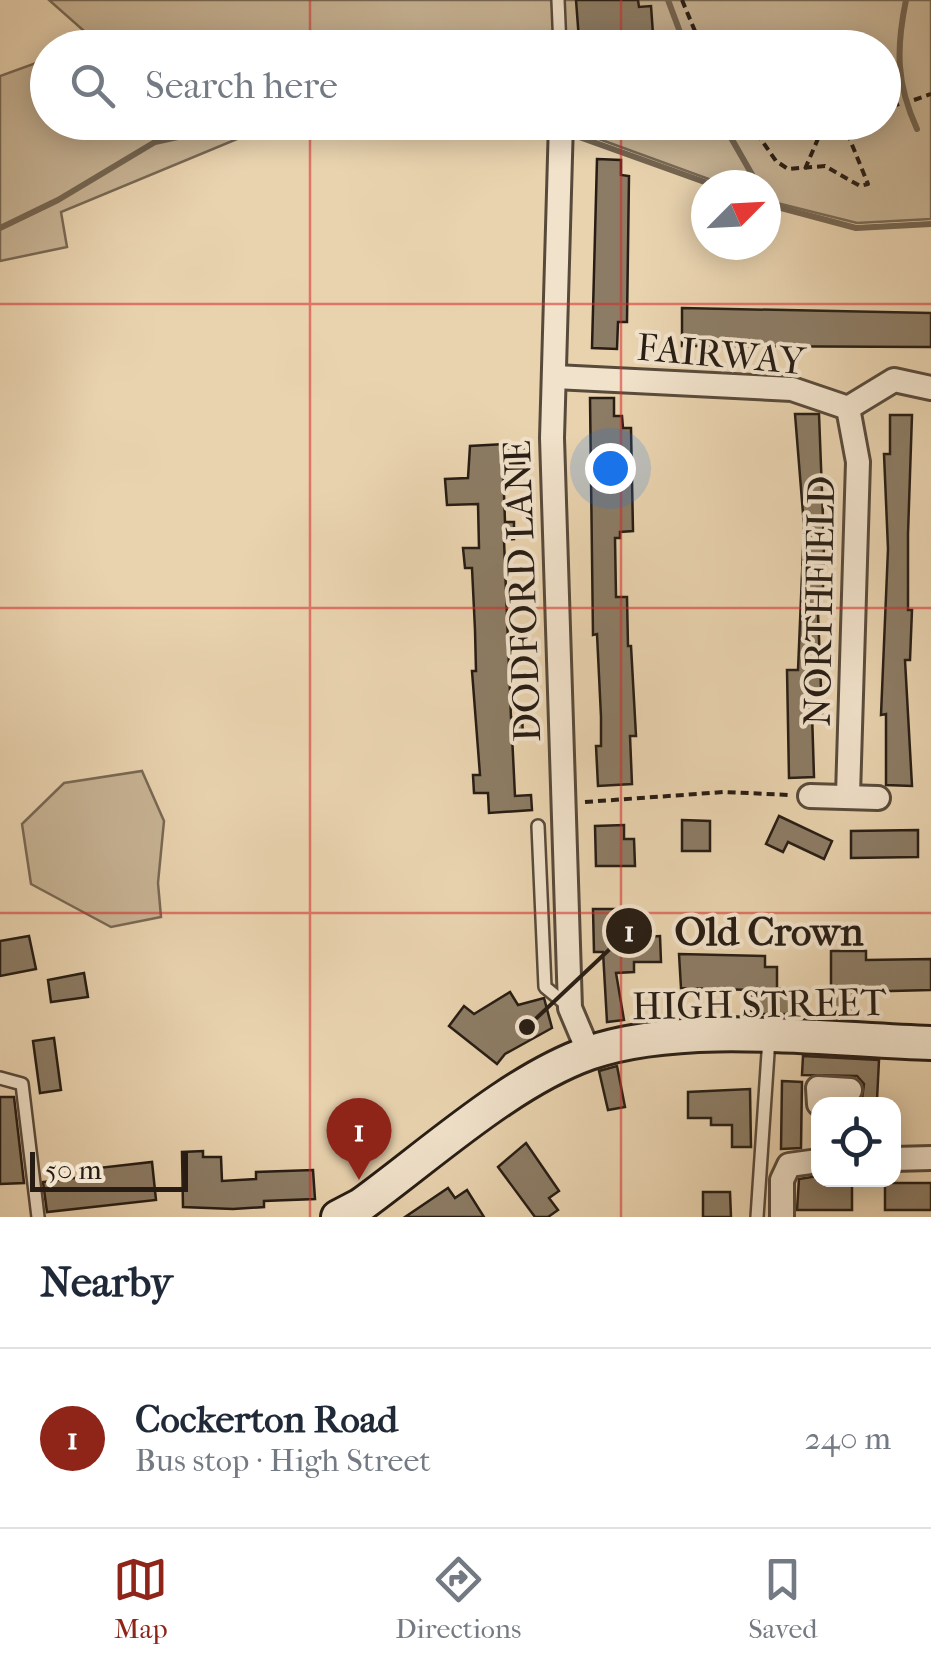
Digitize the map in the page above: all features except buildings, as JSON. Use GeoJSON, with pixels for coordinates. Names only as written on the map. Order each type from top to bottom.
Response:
{"type":"FeatureCollection","features":[{"type":"Feature","properties":{"kind":"street","name":"DODFORD LANE"},"geometry":{"type":"LineString","coordinates":[[560,140],[552,438],[570,1008],[588,1053]]}},
{"type":"Feature","properties":{"kind":"street","name":"FAIRWAY"},"geometry":{"type":"LineString","coordinates":[[555,377],[792,389],[848,408],[894,380],[931,388]]}},
{"type":"Feature","properties":{"kind":"street","name":"NORTHFIELD"},"geometry":{"type":"LineString","coordinates":[[848,408],[858,462],[848,795]]}},
{"type":"Feature","properties":{"kind":"street"},"geometry":{"type":"LineString","coordinates":[[810,796],[878,798]]}},
{"type":"Feature","properties":{"kind":"street","name":"HIGH STREET"},"geometry":{"type":"LineString","coordinates":[[357,1213],[542,1074],[588,1053],[695,1037],[931,1043]]}},
{"type":"Feature","properties":{"kind":"street"},"geometry":{"type":"LineString","coordinates":[[819,1097],[818,1088],[850,1090]]}},
{"type":"Feature","properties":{"kind":"street"},"geometry":{"type":"LineString","coordinates":[[901,1159],[931,1158]]}},
{"type":"Feature","properties":{"kind":"street"},"geometry":{"type":"LineString","coordinates":[[782,1217],[782,1180],[788,1166],[811,1162]]}},
{"type":"Feature","properties":{"kind":"lane"},"geometry":{"type":"LineString","coordinates":[[558,0],[559,30]]}},
{"type":"Feature","properties":{"kind":"lane"},"geometry":{"type":"LineString","coordinates":[[538,826],[545,987],[570,1008]]}},
{"type":"Feature","properties":{"kind":"lane"},"geometry":{"type":"LineString","coordinates":[[757,1217],[769,1038]]}},
{"type":"Feature","properties":{"kind":"lane"},"geometry":{"type":"LineString","coordinates":[[0,1078],[22,1084],[38,1217]]}},
{"type":"Feature","properties":{"kind":"path"},"geometry":{"type":"LineString","coordinates":[[682,0],[694,30]]}},
{"type":"Feature","properties":{"kind":"path"},"geometry":{"type":"LineString","coordinates":[[914,100],[931,94]]}},
{"type":"Feature","properties":{"kind":"path"},"geometry":{"type":"LineString","coordinates":[[761,140],[776,161],[788,169],[826,166],[853,184],[868,184],[850,140]]}},
{"type":"Feature","properties":{"kind":"path"},"geometry":{"type":"LineString","coordinates":[[805,169],[817,140]]}},
{"type":"Feature","properties":{"kind":"path"},"geometry":{"type":"LineString","coordinates":[[564,804],[724,792],[810,796]]}},
{"type":"Feature","properties":{"kind":"shaded area"},"geometry":{"type":"Polygon","coordinates":[[[49,0],[931,0],[931,219],[857,223],[781,204],[781,170],[691,173],[602,140],[901,140],[901,30],[83,30],[49,0]]]}},
{"type":"Feature","properties":{"kind":"shaded area"},"geometry":{"type":"Polygon","coordinates":[[[30,65],[30,140],[235,140],[61,212],[67,247],[0,261],[0,76],[30,65]]]}},
{"type":"Feature","properties":{"kind":"shaded area"},"geometry":{"type":"Polygon","coordinates":[[[142,771],[164,821],[158,883],[161,917],[111,927],[31,884],[22,824],[64,783],[142,771]]]}},
{"type":"Feature","properties":{"kind":"waterway"},"geometry":{"type":"LineString","coordinates":[[668,0],[679,30]]}},
{"type":"Feature","properties":{"kind":"waterway"},"geometry":{"type":"LineString","coordinates":[[901,34],[906,0]]}},
{"type":"Feature","properties":{"kind":"waterway"},"geometry":{"type":"LineString","coordinates":[[901,74],[917,129]]}},
{"type":"Feature","properties":{"kind":"waterway"},"geometry":{"type":"LineString","coordinates":[[0,228],[164,140]]}},
{"type":"Feature","properties":{"kind":"waterway"},"geometry":{"type":"LineString","coordinates":[[588,140],[691,177]]}},
{"type":"Feature","properties":{"kind":"waterway"},"geometry":{"type":"LineString","coordinates":[[732,140],[749,170]]}},
{"type":"Feature","properties":{"kind":"waterway"},"geometry":{"type":"LineString","coordinates":[[781,208],[856,228],[931,224]]}},
{"type":"Feature","properties":{"kind":"place","name":"Old Crown"},"geometry":{"type":"Point","coordinates":[527,1027]}},
{"type":"Feature","properties":{"kind":"place","name":"Cockerton Road"},"geometry":{"type":"Point","coordinates":[359,1180]}}]}
